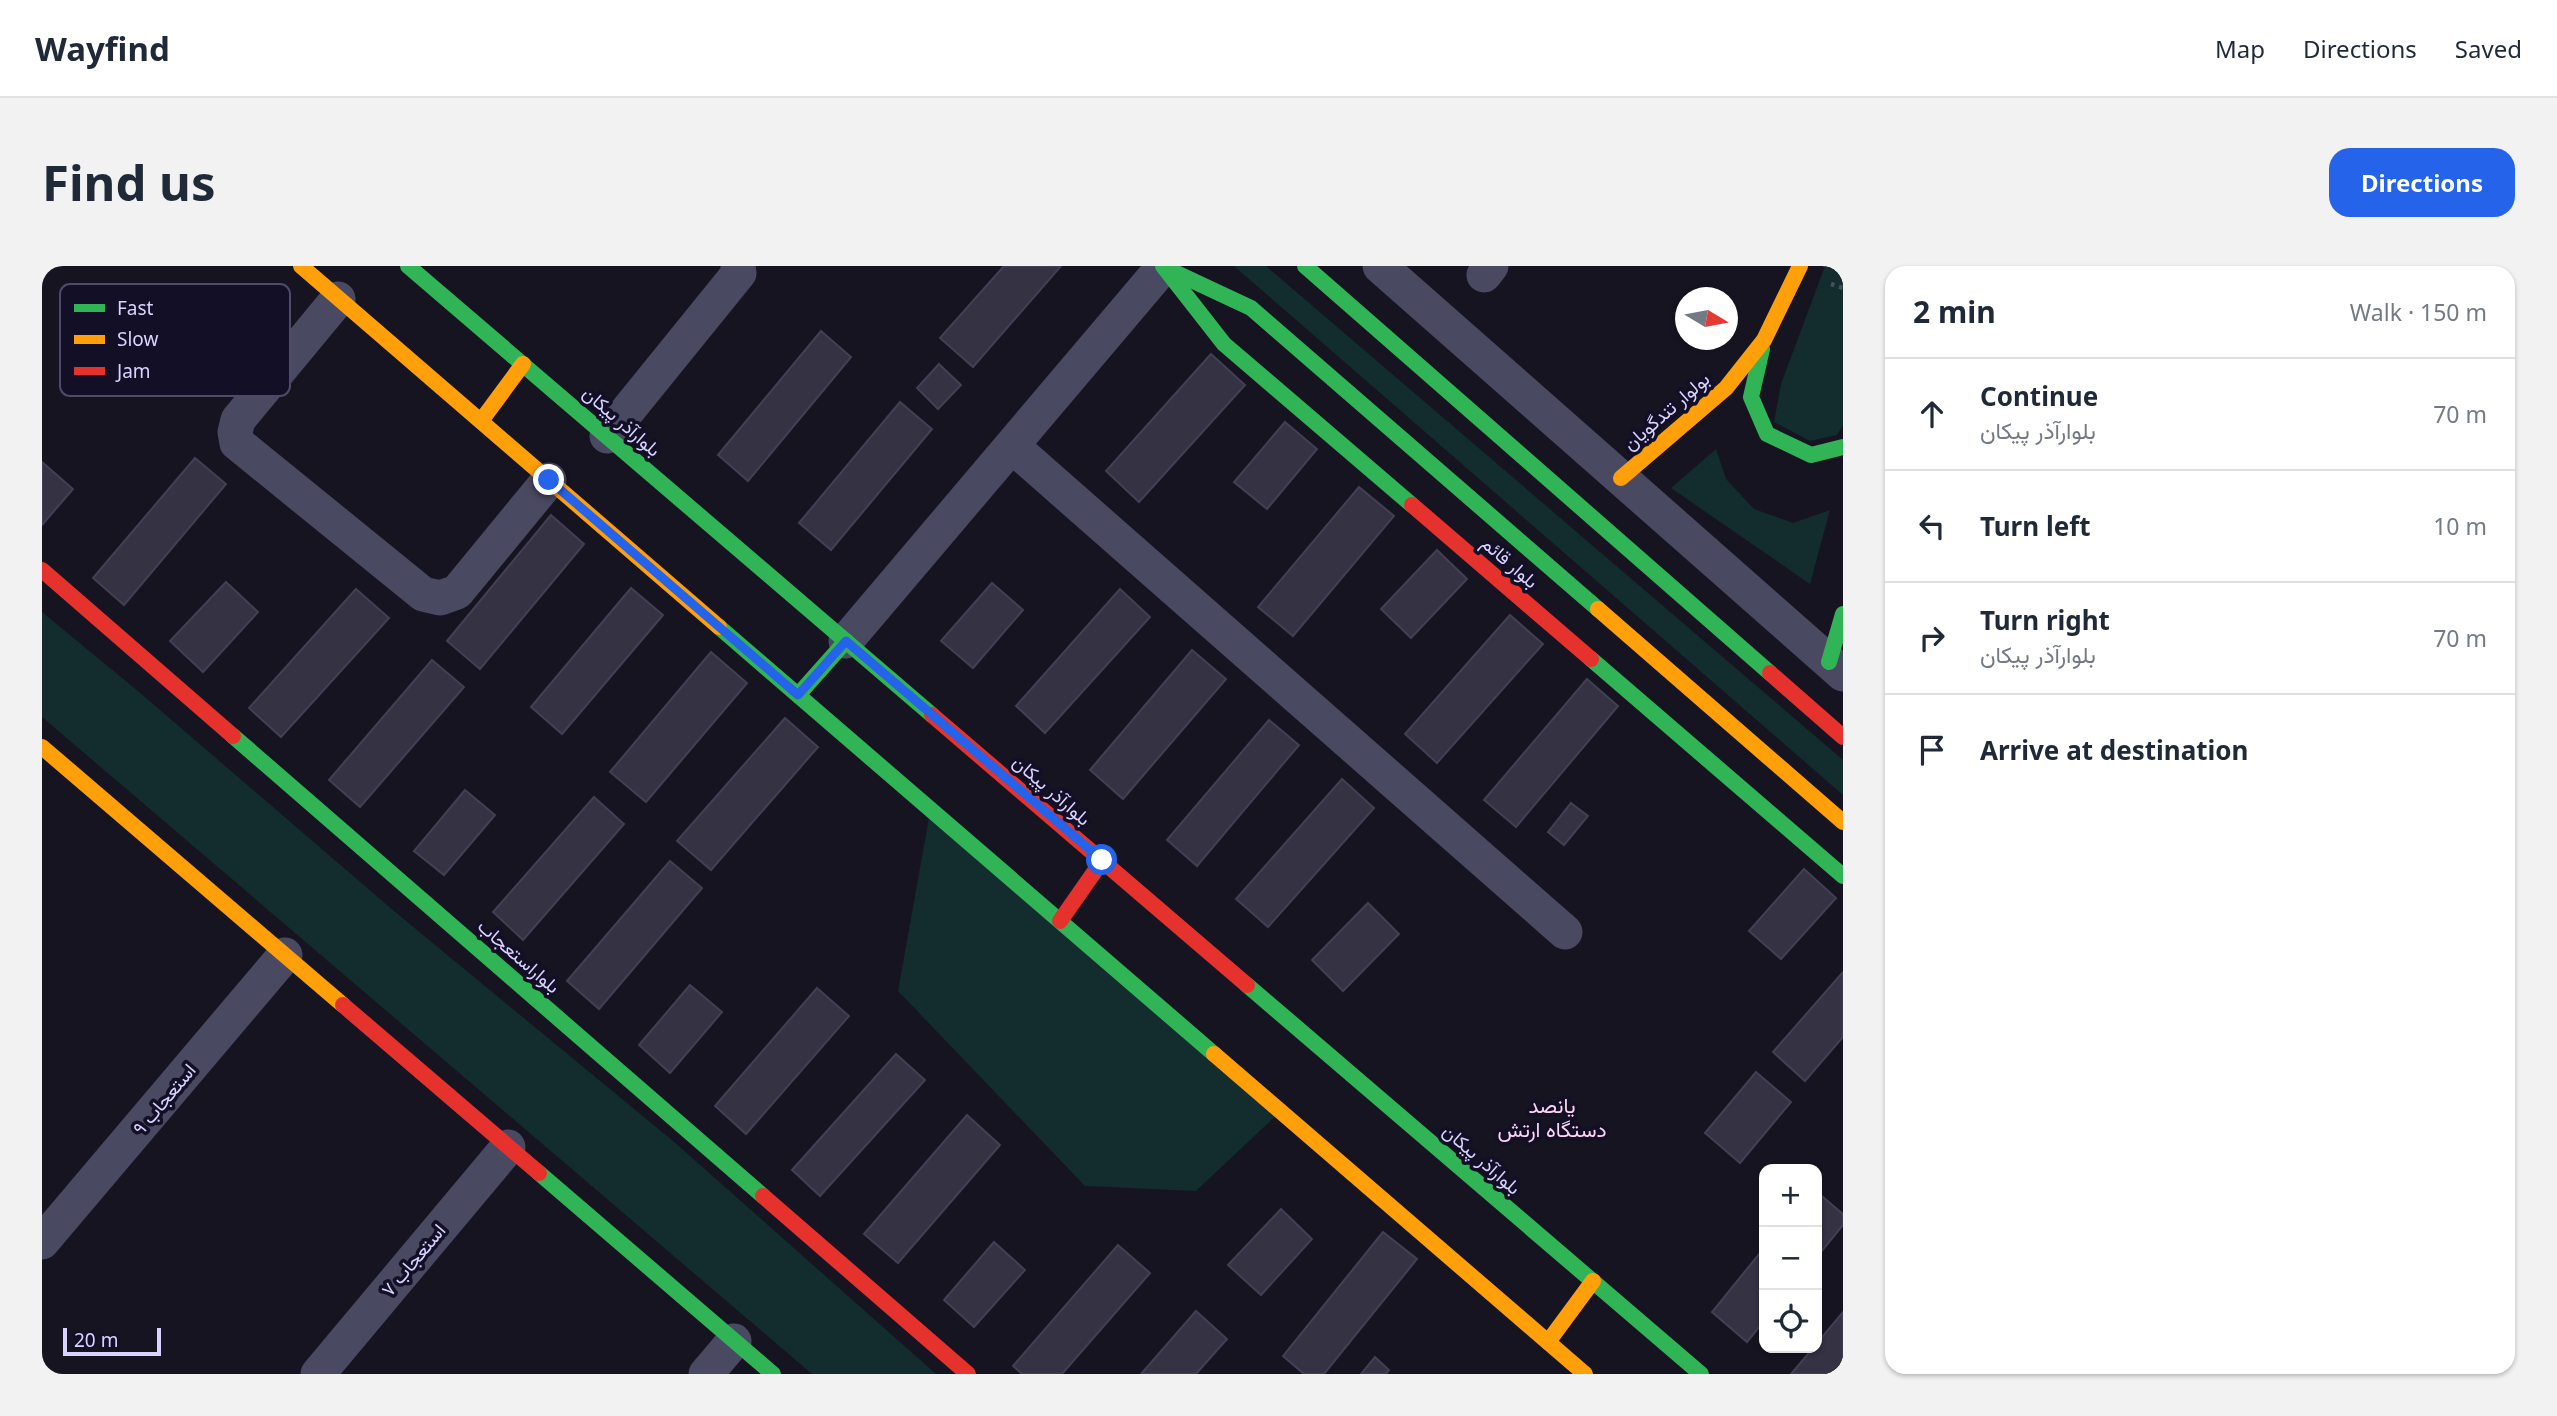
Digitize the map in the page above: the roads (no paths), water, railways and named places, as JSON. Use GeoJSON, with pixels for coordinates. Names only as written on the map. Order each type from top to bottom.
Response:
{"type":"FeatureCollection","features":[{"type":"Feature","properties":{"kind":"street"},"geometry":{"type":"LineString","coordinates":[[301,266],[1585,1374]]}},
{"type":"Feature","properties":{"kind":"street","name":"بلوارآذر پیکان"},"geometry":{"type":"LineString","coordinates":[[408,266],[1701,1374]]}},
{"type":"Feature","properties":{"kind":"street"},"geometry":{"type":"LineString","coordinates":[[607,436],[739,273],[738,266]]}},
{"type":"Feature","properties":{"kind":"street"},"geometry":{"type":"LineString","coordinates":[[798,695],[1163,266],[1251,308],[1843,822]]}},
{"type":"Feature","properties":{"kind":"street","name":"بلوار قائم"},"geometry":{"type":"LineString","coordinates":[[1163,266],[1224,344],[1843,876]]}},
{"type":"Feature","properties":{"kind":"street"},"geometry":{"type":"LineString","coordinates":[[1305,266],[1843,737]]}},
{"type":"Feature","properties":{"kind":"street"},"geometry":{"type":"LineString","coordinates":[[1380,266],[1836,668]]}},
{"type":"Feature","properties":{"kind":"street","name":"بولوار تندگویان"},"geometry":{"type":"LineString","coordinates":[[1620,478],[1726,388],[1764,340],[1800,266]]}},
{"type":"Feature","properties":{"kind":"street"},"geometry":{"type":"LineString","coordinates":[[290,357],[338,299]]}},
{"type":"Feature","properties":{"kind":"street"},"geometry":{"type":"LineString","coordinates":[[1764,340],[1751,397],[1767,434],[1811,455],[1843,447]]}},
{"type":"Feature","properties":{"kind":"street"},"geometry":{"type":"LineString","coordinates":[[481,421],[523,364]]}},
{"type":"Feature","properties":{"kind":"street"},"geometry":{"type":"LineString","coordinates":[[258,396],[238,420],[235,432],[237,443],[423,594],[440,598],[457,592],[549,480]]}},
{"type":"Feature","properties":{"kind":"street"},"geometry":{"type":"LineString","coordinates":[[1012,446],[1565,932]]}},
{"type":"Feature","properties":{"kind":"street","name":"بلواراستعجاب"},"geometry":{"type":"LineString","coordinates":[[42,570],[968,1374]]}},
{"type":"Feature","properties":{"kind":"street"},"geometry":{"type":"LineString","coordinates":[[1836,668],[1843,614]]}},
{"type":"Feature","properties":{"kind":"street"},"geometry":{"type":"LineString","coordinates":[[47,760],[285,955],[773,1374]]}},
{"type":"Feature","properties":{"kind":"street"},"geometry":{"type":"LineString","coordinates":[[1060,921],[1102,860]]}},
{"type":"Feature","properties":{"kind":"street","name":"استعجاب ۹"},"geometry":{"type":"LineString","coordinates":[[42,1242],[285,955]]}},
{"type":"Feature","properties":{"kind":"street","name":"استعجاب ۷"},"geometry":{"type":"LineString","coordinates":[[318,1374],[508,1147]]}},
{"type":"Feature","properties":{"kind":"street"},"geometry":{"type":"LineString","coordinates":[[1548,1342],[1593,1282]]}},
{"type":"Feature","properties":{"kind":"street"},"geometry":{"type":"LineString","coordinates":[[706,1374],[734,1341]]}},
{"type":"Feature","properties":{"kind":"district","name":"پانصد دستگاه ارتش"},"geometry":{"type":"Point","coordinates":[1552,1117]}}]}
